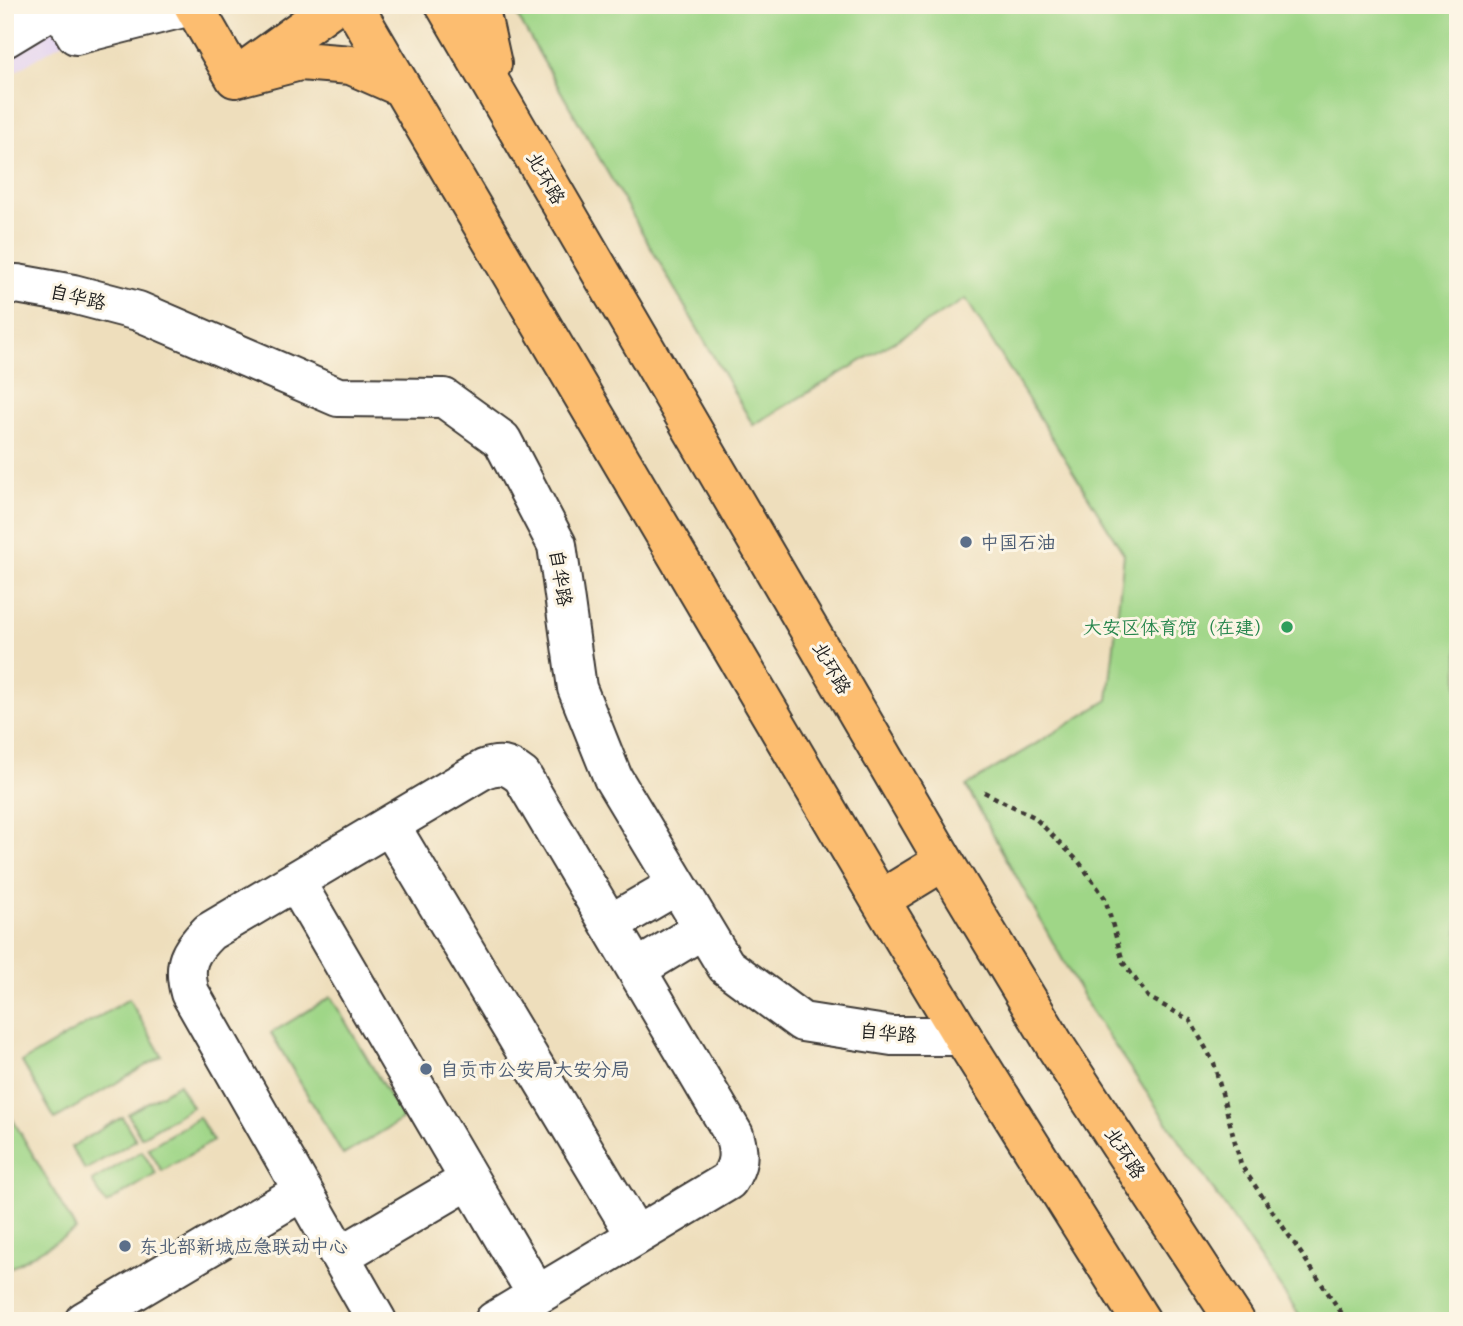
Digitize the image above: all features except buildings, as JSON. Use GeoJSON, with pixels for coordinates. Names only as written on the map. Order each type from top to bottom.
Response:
{"type":"FeatureCollection","features":[{"type":"Feature","properties":{"kind":"main road"},"geometry":{"type":"LineString","coordinates":[[235,78],[335,5]]}},
{"type":"Feature","properties":{"kind":"main road"},"geometry":{"type":"LineString","coordinates":[[353,5],[880,900],[1140,1321]]}},
{"type":"Feature","properties":{"kind":"main road","name":"北环路"},"geometry":{"type":"LineString","coordinates":[[445,5],[944,861],[1056,1046],[1235,1321]]}},
{"type":"Feature","properties":{"kind":"main road"},"geometry":{"type":"LineString","coordinates":[[479,5],[501,101]]}},
{"type":"Feature","properties":{"kind":"main road"},"geometry":{"type":"LineString","coordinates":[[192,6],[235,78]]}},
{"type":"Feature","properties":{"kind":"main road"},"geometry":{"type":"LineString","coordinates":[[235,78],[300,61],[351,65],[401,87]]}},
{"type":"Feature","properties":{"kind":"main road"},"geometry":{"type":"LineString","coordinates":[[880,900],[944,861]]}},
{"type":"Feature","properties":{"kind":"street"},"geometry":{"type":"LineString","coordinates":[[5,38],[58,6],[76,35],[192,6]]}},
{"type":"Feature","properties":{"kind":"street","name":"自华路"},"geometry":{"type":"LineString","coordinates":[[5,288],[17,284],[73,294],[138,311],[338,397],[444,398],[502,440],[557,545],[577,688],[613,778],[726,966],[802,1022],[892,1036],[962,1036]]}},
{"type":"Feature","properties":{"kind":"street"},"geometry":{"type":"LineString","coordinates":[[377,1321],[190,993],[186,977],[187,963],[195,946],[209,932],[484,769],[497,764],[511,767],[522,776],[734,1135],[739,1152],[737,1167],[728,1181],[494,1321]]}},
{"type":"Feature","properties":{"kind":"street"},"geometry":{"type":"LineString","coordinates":[[390,825],[636,1236]]}},
{"type":"Feature","properties":{"kind":"street"},"geometry":{"type":"LineString","coordinates":[[295,881],[537,1295]]}},
{"type":"Feature","properties":{"kind":"street"},"geometry":{"type":"LineString","coordinates":[[610,924],[677,885]]}},
{"type":"Feature","properties":{"kind":"street"},"geometry":{"type":"LineString","coordinates":[[637,969],[703,929]]}},
{"type":"Feature","properties":{"kind":"street"},"geometry":{"type":"LineString","coordinates":[[340,1256],[469,1180]]}},
{"type":"Feature","properties":{"kind":"street"},"geometry":{"type":"LineString","coordinates":[[84,1321],[303,1191]]}},
{"type":"Feature","properties":{"kind":"path"},"geometry":{"type":"LineString","coordinates":[[984,792],[1034,817],[1079,862],[1105,898],[1123,962],[1148,997],[1190,1020],[1214,1063],[1241,1165],[1347,1321]]}},
{"type":"Feature","properties":{"kind":"shaded area"},"geometry":{"type":"Polygon","coordinates":[[[5,5],[124,5],[5,78],[5,5]]]}},
{"type":"Feature","properties":{"kind":"green space","name":"大安区体育馆（在建）"},"geometry":{"type":"Polygon","coordinates":[[[515,5],[1458,5],[1458,1321],[1303,1321],[1091,1011],[966,786],[1108,700],[1124,554],[966,299],[753,425],[514,10],[515,5]]]}},
{"type":"Feature","properties":{"kind":"green space"},"geometry":{"type":"Polygon","coordinates":[[[331,997],[403,1119],[343,1155],[271,1033],[331,997]]]}},
{"type":"Feature","properties":{"kind":"green space"},"geometry":{"type":"Polygon","coordinates":[[[129,999],[162,1056],[55,1119],[22,1062],[129,999]]]}},
{"type":"Feature","properties":{"kind":"green space"},"geometry":{"type":"Polygon","coordinates":[[[179,1084],[192,1107],[141,1137],[128,1114],[179,1084]]]}},
{"type":"Feature","properties":{"kind":"green space"},"geometry":{"type":"Polygon","coordinates":[[[5,1106],[76,1230],[5,1271],[5,1106]]]}},
{"type":"Feature","properties":{"kind":"green space"},"geometry":{"type":"Polygon","coordinates":[[[122,1117],[136,1140],[85,1170],[71,1147],[122,1117]]]}},
{"type":"Feature","properties":{"kind":"green space"},"geometry":{"type":"Polygon","coordinates":[[[199,1117],[213,1141],[162,1171],[148,1148],[199,1117]]]}},
{"type":"Feature","properties":{"kind":"green space"},"geometry":{"type":"Polygon","coordinates":[[[142,1151],[156,1174],[106,1204],[92,1181],[142,1151]]]}},
{"type":"Feature","properties":{"kind":"place","name":"中国石油"},"geometry":{"type":"Point","coordinates":[966,542]}},
{"type":"Feature","properties":{"kind":"place","name":"大安区体育馆（在建）"},"geometry":{"type":"Point","coordinates":[1287,627]}},
{"type":"Feature","properties":{"kind":"place","name":"自贡市公安局大安分局"},"geometry":{"type":"Point","coordinates":[426,1069]}},
{"type":"Feature","properties":{"kind":"place","name":"东北部新城应急联动中心"},"geometry":{"type":"Point","coordinates":[125,1246]}}]}
